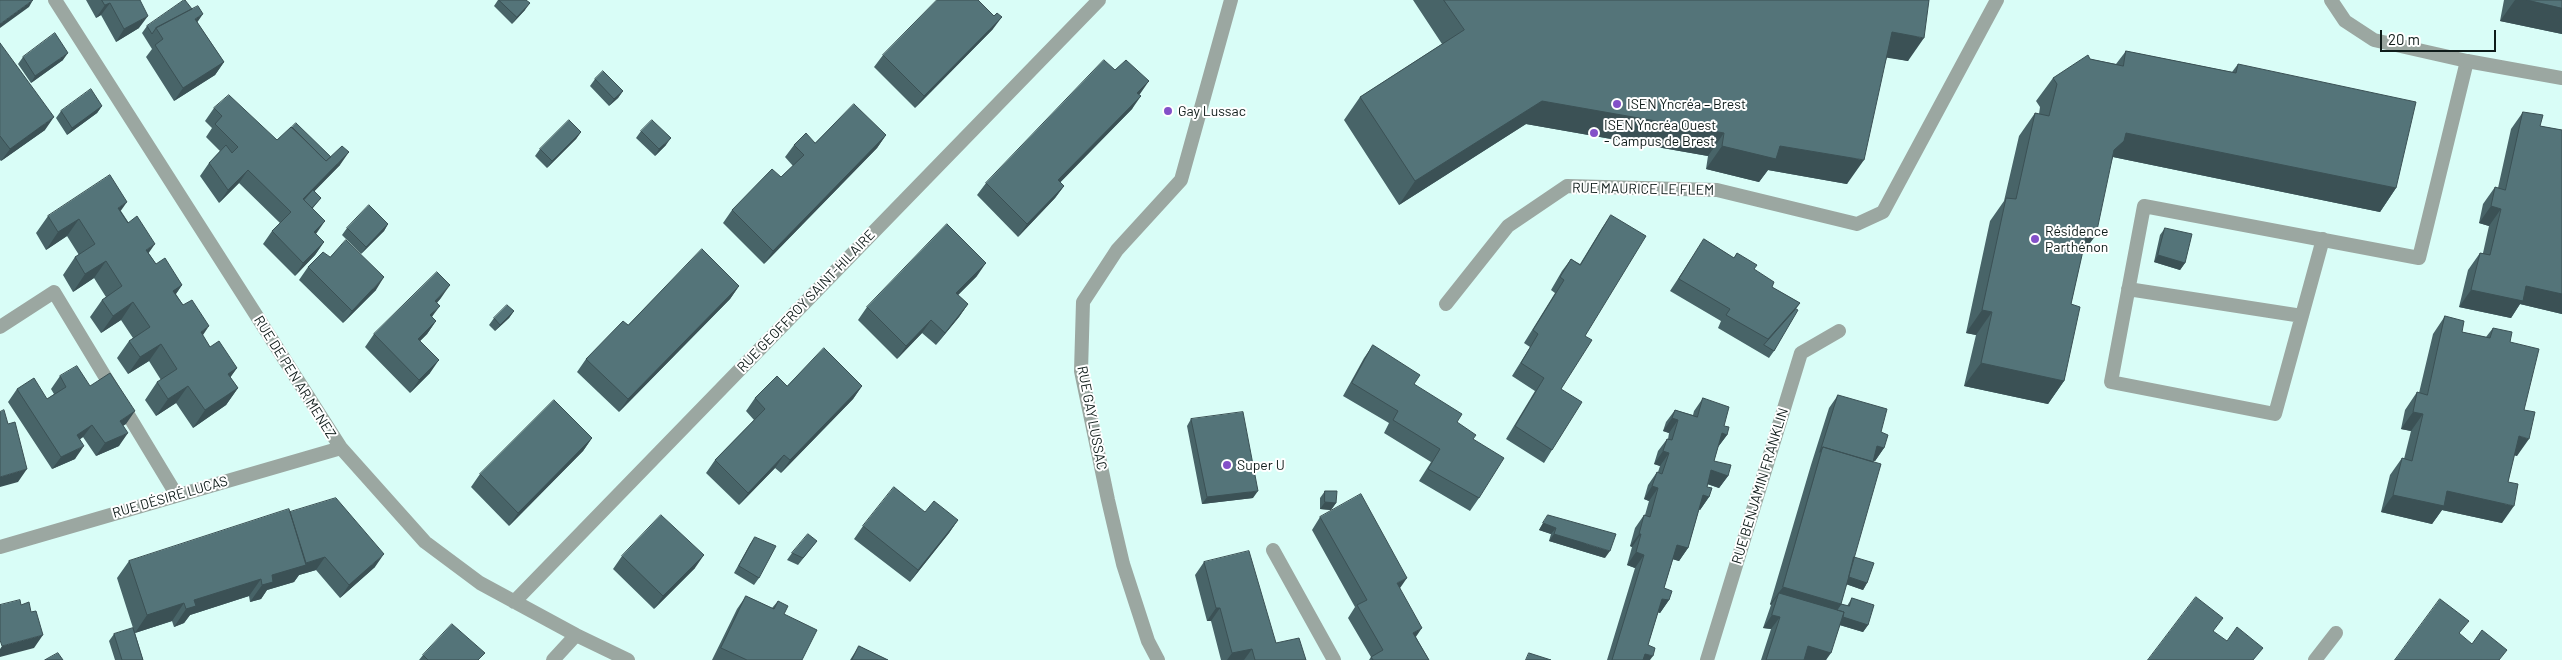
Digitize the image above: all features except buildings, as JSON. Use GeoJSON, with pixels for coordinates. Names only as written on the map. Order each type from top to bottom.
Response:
{"type":"FeatureCollection","features":[{"type":"Feature","properties":{"kind":"street","name":"RUE DE PEN AR MENEZ"},"geometry":{"type":"LineString","coordinates":[[55,0],[341,448],[425,542],[480,583],[576,635],[628,660]]}},
{"type":"Feature","properties":{"kind":"street","name":"RUE GEOFFROY SAINT-HILAIRE"},"geometry":{"type":"LineString","coordinates":[[514,602],[1099,0]]}},
{"type":"Feature","properties":{"kind":"street","name":"RUE GAY LUSSAC"},"geometry":{"type":"LineString","coordinates":[[1158,660],[1148,641],[1123,564],[1104,482],[1081,370],[1082,302],[1117,250],[1181,180],[1231,0]]}},
{"type":"Feature","properties":{"kind":"street","name":"RUE MAURICE LE FLEM"},"geometry":{"type":"LineString","coordinates":[[1446,304],[1508,226],[1567,186],[1717,190],[1857,224],[1883,212],[1997,0]]}},
{"type":"Feature","properties":{"kind":"street"},"geometry":{"type":"LineString","coordinates":[[2331,0],[2345,21],[2374,40],[2468,62],[2562,78]]}},
{"type":"Feature","properties":{"kind":"street"},"geometry":{"type":"LineString","coordinates":[[2323,240],[2276,414],[2111,382],[2144,206],[2419,258],[2468,62]]}},
{"type":"Feature","properties":{"kind":"street"},"geometry":{"type":"LineString","coordinates":[[2128,289],[2302,316]]}},
{"type":"Feature","properties":{"kind":"street"},"geometry":{"type":"LineString","coordinates":[[0,327],[54,292],[176,494]]}},
{"type":"Feature","properties":{"kind":"street","name":"RUE BENJAMIN FRANKLIN"},"geometry":{"type":"LineString","coordinates":[[1707,660],[1801,353],[1839,331]]}},
{"type":"Feature","properties":{"kind":"street","name":"RUE DÉSIRÉ LUCAS"},"geometry":{"type":"LineString","coordinates":[[0,547],[176,494],[341,448]]}},
{"type":"Feature","properties":{"kind":"street"},"geometry":{"type":"LineString","coordinates":[[1273,550],[1334,660]]}},
{"type":"Feature","properties":{"kind":"street"},"geometry":{"type":"LineString","coordinates":[[2315,660],[2336,634]]}},
{"type":"Feature","properties":{"kind":"street"},"geometry":{"type":"LineString","coordinates":[[553,660],[576,635]]}},
{"type":"Feature","properties":{"kind":"place","name":"ISEN Yncréa – Brest"},"geometry":{"type":"Point","coordinates":[1617,104]}},
{"type":"Feature","properties":{"kind":"place","name":"Gay Lussac"},"geometry":{"type":"Point","coordinates":[1168,111]}},
{"type":"Feature","properties":{"kind":"place","name":"ISEN Yncréa Ouest - Campus de Brest"},"geometry":{"type":"Point","coordinates":[1594,133]}},
{"type":"Feature","properties":{"kind":"place","name":"Résidence Parthénon"},"geometry":{"type":"Point","coordinates":[2035,239]}},
{"type":"Feature","properties":{"kind":"place","name":"Super U"},"geometry":{"type":"Point","coordinates":[1227,465]}}]}
